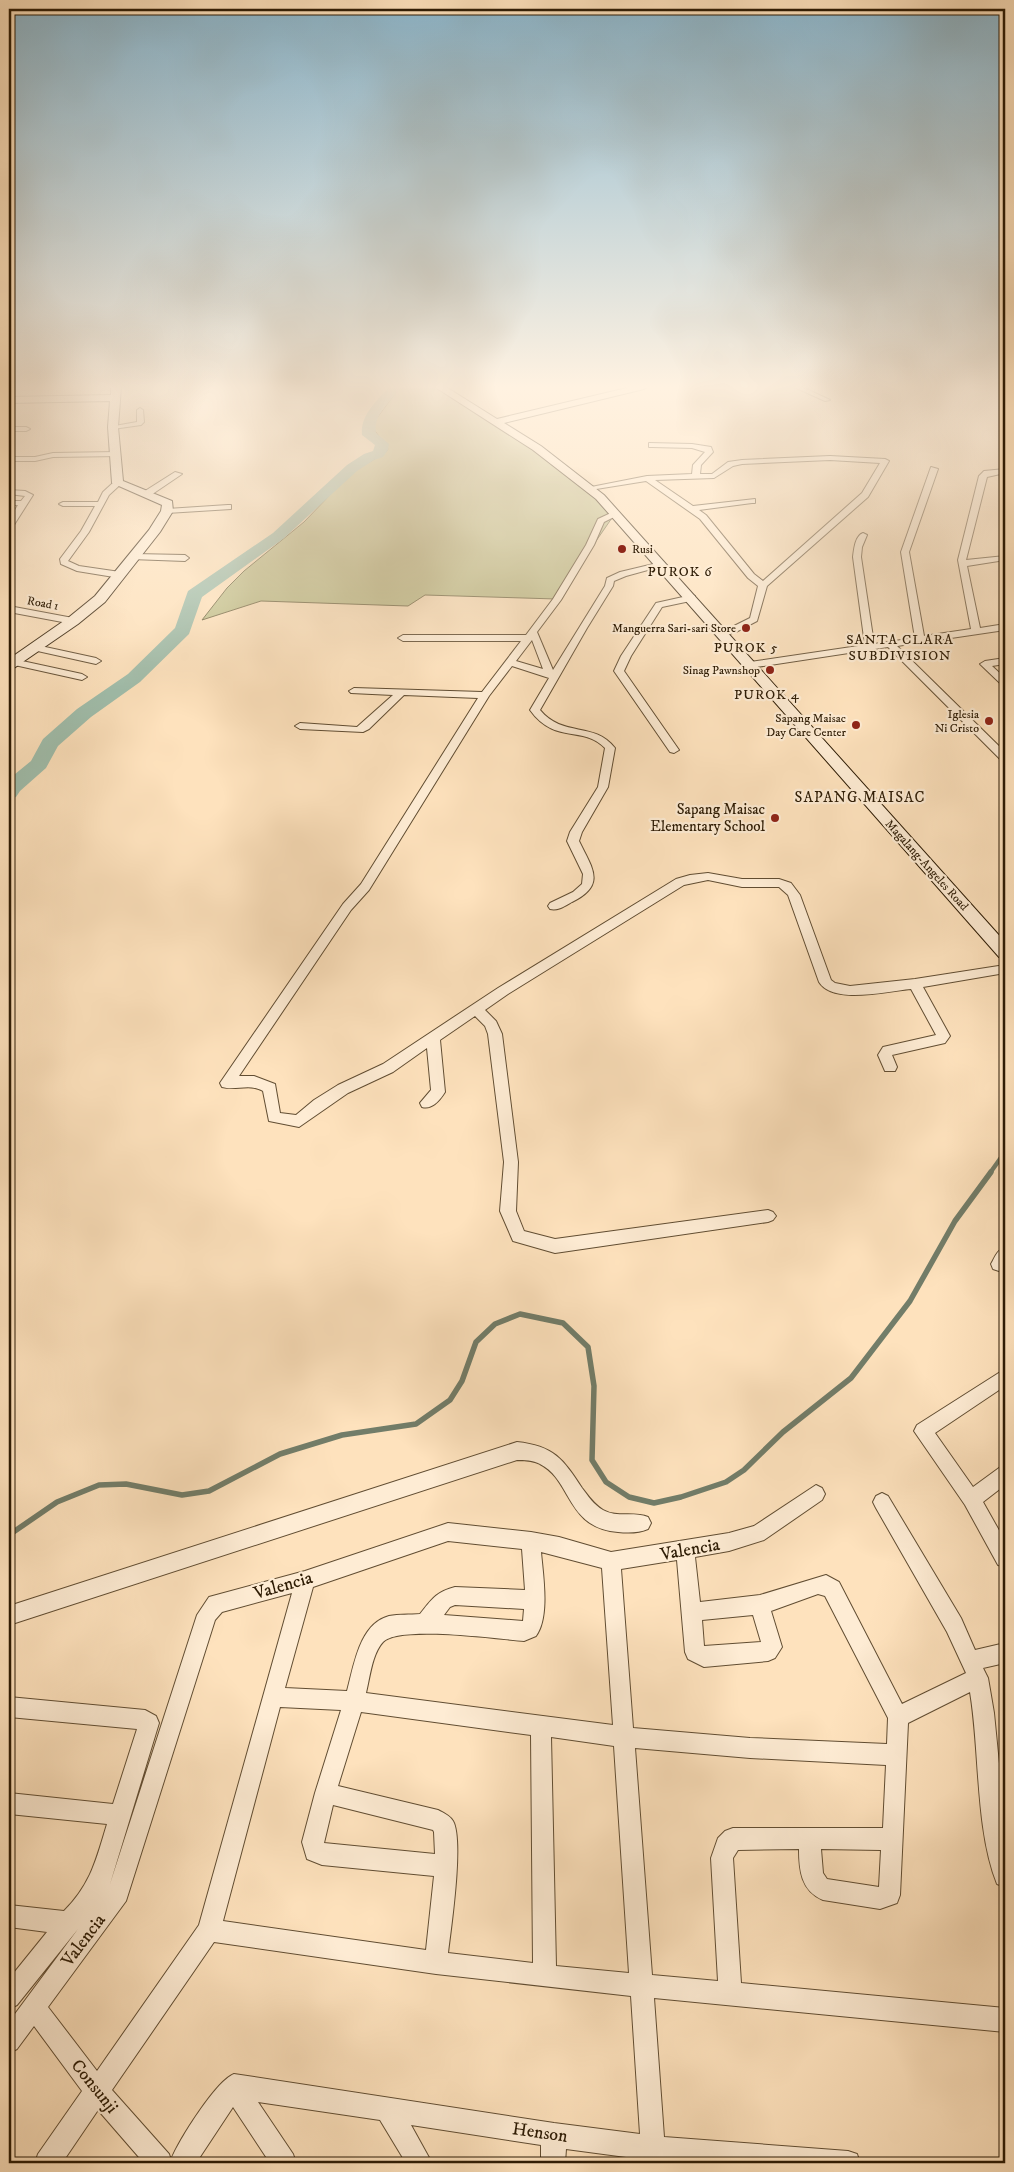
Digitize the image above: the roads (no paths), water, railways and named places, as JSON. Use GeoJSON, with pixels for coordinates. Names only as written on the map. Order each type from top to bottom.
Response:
{"type":"FeatureCollection","features":[{"type":"Feature","properties":{"kind":"main road"},"geometry":{"type":"LineString","coordinates":[[11,663],[36,648],[100,599],[154,532],[167,511],[168,504],[148,493],[134,488]]}},
{"type":"Feature","properties":{"kind":"main road","name":"Magalang-Angeles Road"},"geometry":{"type":"LineString","coordinates":[[590,488],[692,598],[1005,953]]}},
{"type":"Feature","properties":{"kind":"street"},"geometry":{"type":"LineString","coordinates":[[111,488],[100,504],[85,532],[64,559],[64,562],[77,568],[120,575]]}},
{"type":"Feature","properties":{"kind":"street"},"geometry":{"type":"LineString","coordinates":[[148,493],[155,488]]}},
{"type":"Feature","properties":{"kind":"street"},"geometry":{"type":"LineString","coordinates":[[662,488],[705,518],[751,576],[763,585]]}},
{"type":"Feature","properties":{"kind":"street"},"geometry":{"type":"LineString","coordinates":[[721,633],[733,630],[754,619],[763,585],[870,488]]}},
{"type":"Feature","properties":{"kind":"street"},"geometry":{"type":"LineString","coordinates":[[920,639],[905,552],[928,488]]}},
{"type":"Feature","properties":{"kind":"street"},"geometry":{"type":"LineString","coordinates":[[976,631],[962,564],[980,488]]}},
{"type":"Feature","properties":{"kind":"street"},"geometry":{"type":"LineString","coordinates":[[9,492],[29,494],[24,503],[12,514],[9,525]]}},
{"type":"Feature","properties":{"kind":"street"},"geometry":{"type":"LineString","coordinates":[[692,509],[752,501]]}},
{"type":"Feature","properties":{"kind":"street"},"geometry":{"type":"LineString","coordinates":[[9,503],[24,503]]}},
{"type":"Feature","properties":{"kind":"street"},"geometry":{"type":"LineString","coordinates":[[63,504],[100,504]]}},
{"type":"Feature","properties":{"kind":"street"},"geometry":{"type":"LineString","coordinates":[[167,511],[228,508]]}},
{"type":"Feature","properties":{"kind":"street"},"geometry":{"type":"LineString","coordinates":[[616,514],[601,521],[590,545],[558,600],[485,695],[365,886],[347,907],[227,1083],[246,1080],[258,1081],[270,1088],[274,1117],[299,1121],[319,1104],[388,1068],[476,1009],[680,882],[693,876],[708,876],[744,883],[780,883],[788,886],[794,895],[825,982],[831,987],[850,991],[915,984],[1005,969]]}},
{"type":"Feature","properties":{"kind":"street"},"geometry":{"type":"LineString","coordinates":[[71,532],[85,532]]}},
{"type":"Feature","properties":{"kind":"street"},"geometry":{"type":"LineString","coordinates":[[863,536],[858,547],[857,557],[870,646]]}},
{"type":"Feature","properties":{"kind":"street"},"geometry":{"type":"LineString","coordinates":[[134,557],[185,558]]}},
{"type":"Feature","properties":{"kind":"street"},"geometry":{"type":"LineString","coordinates":[[962,564],[1005,558]]}},
{"type":"Feature","properties":{"kind":"street"},"geometry":{"type":"LineString","coordinates":[[554,906],[577,895],[588,885],[589,874],[573,841],[576,832],[603,787],[610,748],[606,741],[594,735],[557,730],[541,720],[535,710],[552,676],[609,586],[610,580],[623,574],[662,565]]}},
{"type":"Feature","properties":{"kind":"street"},"geometry":{"type":"LineString","coordinates":[[674,750],[619,671],[623,661],[659,606],[692,598]]}},
{"type":"Feature","properties":{"kind":"street","name":"Road 1"},"geometry":{"type":"LineString","coordinates":[[9,609],[73,621]]}},
{"type":"Feature","properties":{"kind":"street"},"geometry":{"type":"LineString","coordinates":[[750,665],[1005,627]]}},
{"type":"Feature","properties":{"kind":"street"},"geometry":{"type":"LineString","coordinates":[[403,638],[530,635]]}},
{"type":"Feature","properties":{"kind":"street"},"geometry":{"type":"LineString","coordinates":[[530,635],[552,676]]}},
{"type":"Feature","properties":{"kind":"street"},"geometry":{"type":"LineString","coordinates":[[890,644],[1005,758]]}},
{"type":"Feature","properties":{"kind":"street"},"geometry":{"type":"LineString","coordinates":[[36,648],[96,661]]}},
{"type":"Feature","properties":{"kind":"street"},"geometry":{"type":"LineString","coordinates":[[1005,661],[985,664],[1005,683]]}},
{"type":"Feature","properties":{"kind":"street"},"geometry":{"type":"LineString","coordinates":[[510,662],[552,676]]}},
{"type":"Feature","properties":{"kind":"street"},"geometry":{"type":"LineString","coordinates":[[11,663],[82,677]]}},
{"type":"Feature","properties":{"kind":"street"},"geometry":{"type":"LineString","coordinates":[[354,691],[400,694],[485,695]]}},
{"type":"Feature","properties":{"kind":"street"},"geometry":{"type":"LineString","coordinates":[[300,726],[359,730],[366,727],[400,694]]}},
{"type":"Feature","properties":{"kind":"street"},"geometry":{"type":"LineString","coordinates":[[890,1067],[885,1055],[888,1051],[940,1040],[943,1036],[915,984]]}},
{"type":"Feature","properties":{"kind":"street"},"geometry":{"type":"LineString","coordinates":[[476,1009],[490,1024],[495,1034],[510,1162],[508,1211],[518,1236],[555,1246],[768,1216]]}},
{"type":"Feature","properties":{"kind":"street"},"geometry":{"type":"LineString","coordinates":[[428,1104],[438,1092],[433,1038]]}},
{"type":"Feature","properties":{"kind":"street"},"geometry":{"type":"LineString","coordinates":[[1005,1377],[923,1431],[971,1499],[1005,1558]]}},
{"type":"Feature","properties":{"kind":"street"},"geometry":{"type":"LineString","coordinates":[[9,1616],[517,1451],[531,1452],[547,1458],[557,1467],[582,1503],[593,1514],[607,1521],[642,1523]]}},
{"type":"Feature","properties":{"kind":"street"},"geometry":{"type":"LineString","coordinates":[[971,1499],[1005,1474]]}},
{"type":"Feature","properties":{"kind":"street","name":"Valencia"},"geometry":{"type":"LineString","coordinates":[[9,2041],[118,1892],[211,1608],[216,1604],[304,1580],[448,1532],[531,1541],[559,1546],[611,1561],[685,1550],[758,1534],[816,1494]]}},
{"type":"Feature","properties":{"kind":"street"},"geometry":{"type":"LineString","coordinates":[[882,1502],[954,1625],[974,1670],[984,1713],[994,1816],[1005,1876]]}},
{"type":"Feature","properties":{"kind":"street"},"geometry":{"type":"LineString","coordinates":[[446,1866],[322,1854],[316,1851],[313,1842],[325,1792],[366,1656],[376,1635],[389,1626],[425,1623],[524,1632],[529,1630],[532,1625],[533,1600],[531,1541]]}},
{"type":"Feature","properties":{"kind":"street"},"geometry":{"type":"LineString","coordinates":[[685,1550],[695,1652],[700,1656],[768,1651],[772,1646],[760,1604]]}},
{"type":"Feature","properties":{"kind":"street"},"geometry":{"type":"LineString","coordinates":[[611,1561],[654,2155]]}},
{"type":"Feature","properties":{"kind":"street"},"geometry":{"type":"LineString","coordinates":[[47,2163],[209,1930],[304,1580]]}},
{"type":"Feature","properties":{"kind":"street"},"geometry":{"type":"LineString","coordinates":[[692,1612],[760,1604],[818,1585],[826,1584],[832,1589],[898,1717],[889,1896],[880,1898],[823,1889],[816,1886],[812,1878],[810,1838]]}},
{"type":"Feature","properties":{"kind":"street"},"geometry":{"type":"LineString","coordinates":[[425,1623],[444,1599],[455,1596],[533,1600]]}},
{"type":"Feature","properties":{"kind":"street"},"geometry":{"type":"LineString","coordinates":[[898,1717],[1005,1653]]}},
{"type":"Feature","properties":{"kind":"street"},"geometry":{"type":"LineString","coordinates":[[273,1697],[354,1701],[625,1737],[750,1748],[896,1754]]}},
{"type":"Feature","properties":{"kind":"street"},"geometry":{"type":"LineString","coordinates":[[9,1707],[146,1720],[149,1723],[99,1884],[85,1906],[68,1923],[9,1996]]}},
{"type":"Feature","properties":{"kind":"street"},"geometry":{"type":"LineString","coordinates":[[541,1727],[545,1976]]}},
{"type":"Feature","properties":{"kind":"street"},"geometry":{"type":"LineString","coordinates":[[325,1792],[438,1822],[446,1827],[446,1866],[436,1963]]}},
{"type":"Feature","properties":{"kind":"street"},"geometry":{"type":"LineString","coordinates":[[9,1803],[120,1815]]}},
{"type":"Feature","properties":{"kind":"street"},"geometry":{"type":"LineString","coordinates":[[730,1994],[722,1858],[726,1846],[733,1839],[892,1839]]}},
{"type":"Feature","properties":{"kind":"street"},"geometry":{"type":"LineString","coordinates":[[9,1916],[68,1923]]}},
{"type":"Feature","properties":{"kind":"street"},"geometry":{"type":"LineString","coordinates":[[209,1930],[436,1963],[545,1976],[1005,2020]]}},
{"type":"Feature","properties":{"kind":"street","name":"Consunji"},"geometry":{"type":"LineString","coordinates":[[33,2006],[97,2091],[160,2163]]}},
{"type":"Feature","properties":{"kind":"street"},"geometry":{"type":"LineString","coordinates":[[182,2163],[208,2121],[234,2086],[284,2163]]}},
{"type":"Feature","properties":{"kind":"street","name":"Henson"},"geometry":{"type":"LineString","coordinates":[[234,2086],[554,2135],[654,2155],[848,2163]]}},
{"type":"Feature","properties":{"kind":"street"},"geometry":{"type":"LineString","coordinates":[[386,2108],[420,2163]]}},
{"type":"Feature","properties":{"kind":"street"},"geometry":{"type":"LineString","coordinates":[[553,2163],[554,2135]]}},
{"type":"Feature","properties":{"kind":"waterway"},"geometry":{"type":"LineString","coordinates":[[9,793],[11,788],[39,764],[50,743],[84,713],[134,678],[183,630],[194,595],[278,536],[330,488]]}},
{"type":"Feature","properties":{"kind":"waterway"},"geometry":{"type":"LineString","coordinates":[[990,1173],[1005,1152]]}},
{"type":"Feature","properties":{"kind":"waterway"},"geometry":{"type":"LineString","coordinates":[[9,1535],[57,1502],[99,1485],[126,1484],[182,1495],[209,1491],[280,1454],[342,1435],[416,1424],[450,1400],[462,1381],[476,1342],[495,1324],[520,1314],[563,1323],[588,1347],[594,1386],[592,1460],[606,1482],[629,1497],[654,1503],[681,1497],[726,1482],[744,1470],[783,1432],[851,1378],[910,1301],[955,1221],[991,1172]]}},
{"type":"Feature","properties":{"kind":"place","name":"Rusi"},"geometry":{"type":"Point","coordinates":[622,549]}},
{"type":"Feature","properties":{"kind":"place","name":"Manguerra Sari-sari Store"},"geometry":{"type":"Point","coordinates":[746,628]}},
{"type":"Feature","properties":{"kind":"place","name":"Sinag Pawnshop"},"geometry":{"type":"Point","coordinates":[770,670]}},
{"type":"Feature","properties":{"kind":"place","name":"Iglesia Ni Cristo"},"geometry":{"type":"Point","coordinates":[989,721]}},
{"type":"Feature","properties":{"kind":"place","name":"Sapang Maisac Day Care Center"},"geometry":{"type":"Point","coordinates":[856,725]}},
{"type":"Feature","properties":{"kind":"place","name":"Sapang Maisac Elementary School"},"geometry":{"type":"Point","coordinates":[775,818]}},
{"type":"Feature","properties":{"kind":"district","name":"PUROK 6"},"geometry":{"type":"Point","coordinates":[680,571]}},
{"type":"Feature","properties":{"kind":"district","name":"PUROK 5"},"geometry":{"type":"Point","coordinates":[746,647]}},
{"type":"Feature","properties":{"kind":"district","name":"SANTA CLARA SUBDIVISION"},"geometry":{"type":"Point","coordinates":[900,648]}},
{"type":"Feature","properties":{"kind":"district","name":"PUROK 4"},"geometry":{"type":"Point","coordinates":[767,694]}},
{"type":"Feature","properties":{"kind":"district","name":"SAPANG MAISAC"},"geometry":{"type":"Point","coordinates":[860,797]}}]}
